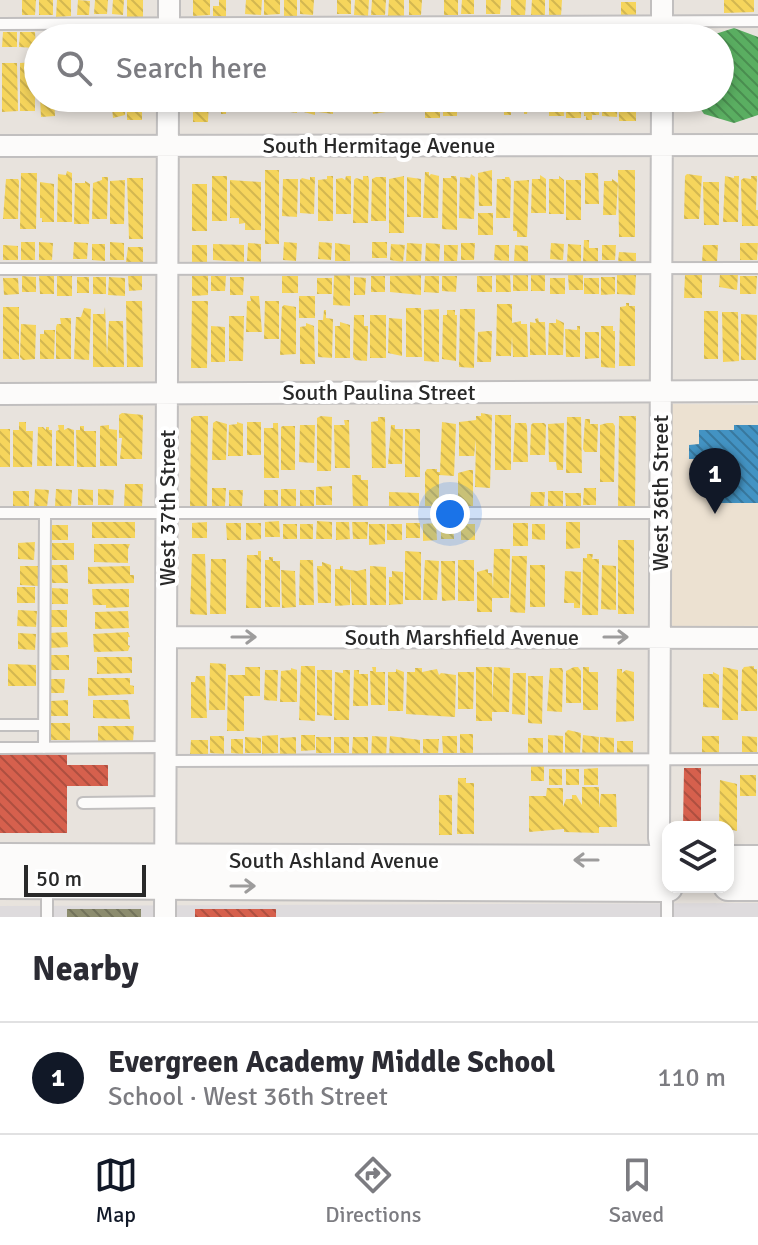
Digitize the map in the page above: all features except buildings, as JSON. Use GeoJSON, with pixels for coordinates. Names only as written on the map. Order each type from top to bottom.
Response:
{"type":"FeatureCollection","features":[{"type":"Feature","properties":{"kind":"main road","name":"South Ashland Avenue"},"geometry":{"type":"LineString","coordinates":[[0,858],[165,872],[662,873]]}},
{"type":"Feature","properties":{"kind":"main road"},"geometry":{"type":"LineString","coordinates":[[734,860],[758,860]]}},
{"type":"Feature","properties":{"kind":"main road","name":"South Ashland Avenue"},"geometry":{"type":"LineString","coordinates":[[0,884],[47,885],[165,872]]}},
{"type":"Feature","properties":{"kind":"main road"},"geometry":{"type":"LineString","coordinates":[[734,886],[758,886]]}},
{"type":"Feature","properties":{"kind":"street"},"geometry":{"type":"LineString","coordinates":[[169,0],[169,24]]}},
{"type":"Feature","properties":{"kind":"street"},"geometry":{"type":"LineString","coordinates":[[662,0],[662,24]]}},
{"type":"Feature","properties":{"kind":"street","name":"West 37th Street"},"geometry":{"type":"LineString","coordinates":[[165,917],[168,112]]}},
{"type":"Feature","properties":{"kind":"street","name":"West 36th Street"},"geometry":{"type":"LineString","coordinates":[[662,112],[659,838],[662,851]]}},
{"type":"Feature","properties":{"kind":"street","name":"South Hermitage Avenue"},"geometry":{"type":"LineString","coordinates":[[0,146],[758,145]]}},
{"type":"Feature","properties":{"kind":"street","name":"South Paulina Street"},"geometry":{"type":"LineString","coordinates":[[0,394],[758,391]]}},
{"type":"Feature","properties":{"kind":"street","name":"South Marshfield Avenue"},"geometry":{"type":"LineString","coordinates":[[166,637],[758,638]]}},
{"type":"Feature","properties":{"kind":"lane"},"geometry":{"type":"LineString","coordinates":[[726,24],[758,21]]}},
{"type":"Feature","properties":{"kind":"lane"},"geometry":{"type":"LineString","coordinates":[[0,24],[24,25]]}},
{"type":"Feature","properties":{"kind":"lane"},"geometry":{"type":"LineString","coordinates":[[0,269],[758,268]]}},
{"type":"Feature","properties":{"kind":"lane"},"geometry":{"type":"LineString","coordinates":[[0,513],[660,513]]}},
{"type":"Feature","properties":{"kind":"lane"},"geometry":{"type":"LineString","coordinates":[[44,748],[45,513]]}},
{"type":"Feature","properties":{"kind":"lane"},"geometry":{"type":"LineString","coordinates":[[0,725],[44,725]]}},
{"type":"Feature","properties":{"kind":"lane"},"geometry":{"type":"LineString","coordinates":[[0,748],[166,754],[758,759]]}},
{"type":"Feature","properties":{"kind":"lane"},"geometry":{"type":"LineString","coordinates":[[83,803],[166,802]]}},
{"type":"Feature","properties":{"kind":"lane"},"geometry":{"type":"LineString","coordinates":[[47,885],[47,917]]}},
{"type":"Feature","properties":{"kind":"lane"},"geometry":{"type":"LineString","coordinates":[[667,893],[667,917]]}},
{"type":"Feature","properties":{"kind":"shaded area"},"geometry":{"type":"Polygon","coordinates":[[[672,404],[758,405],[758,626],[671,627],[672,404]]]}},
{"type":"Feature","properties":{"kind":"shaded area"},"geometry":{"type":"Polygon","coordinates":[[[758,903],[758,917],[0,917],[0,906],[758,903]]]}},
{"type":"Feature","properties":{"kind":"place","name":"Evergreen Academy Middle School"},"geometry":{"type":"Point","coordinates":[715,514]}}]}
